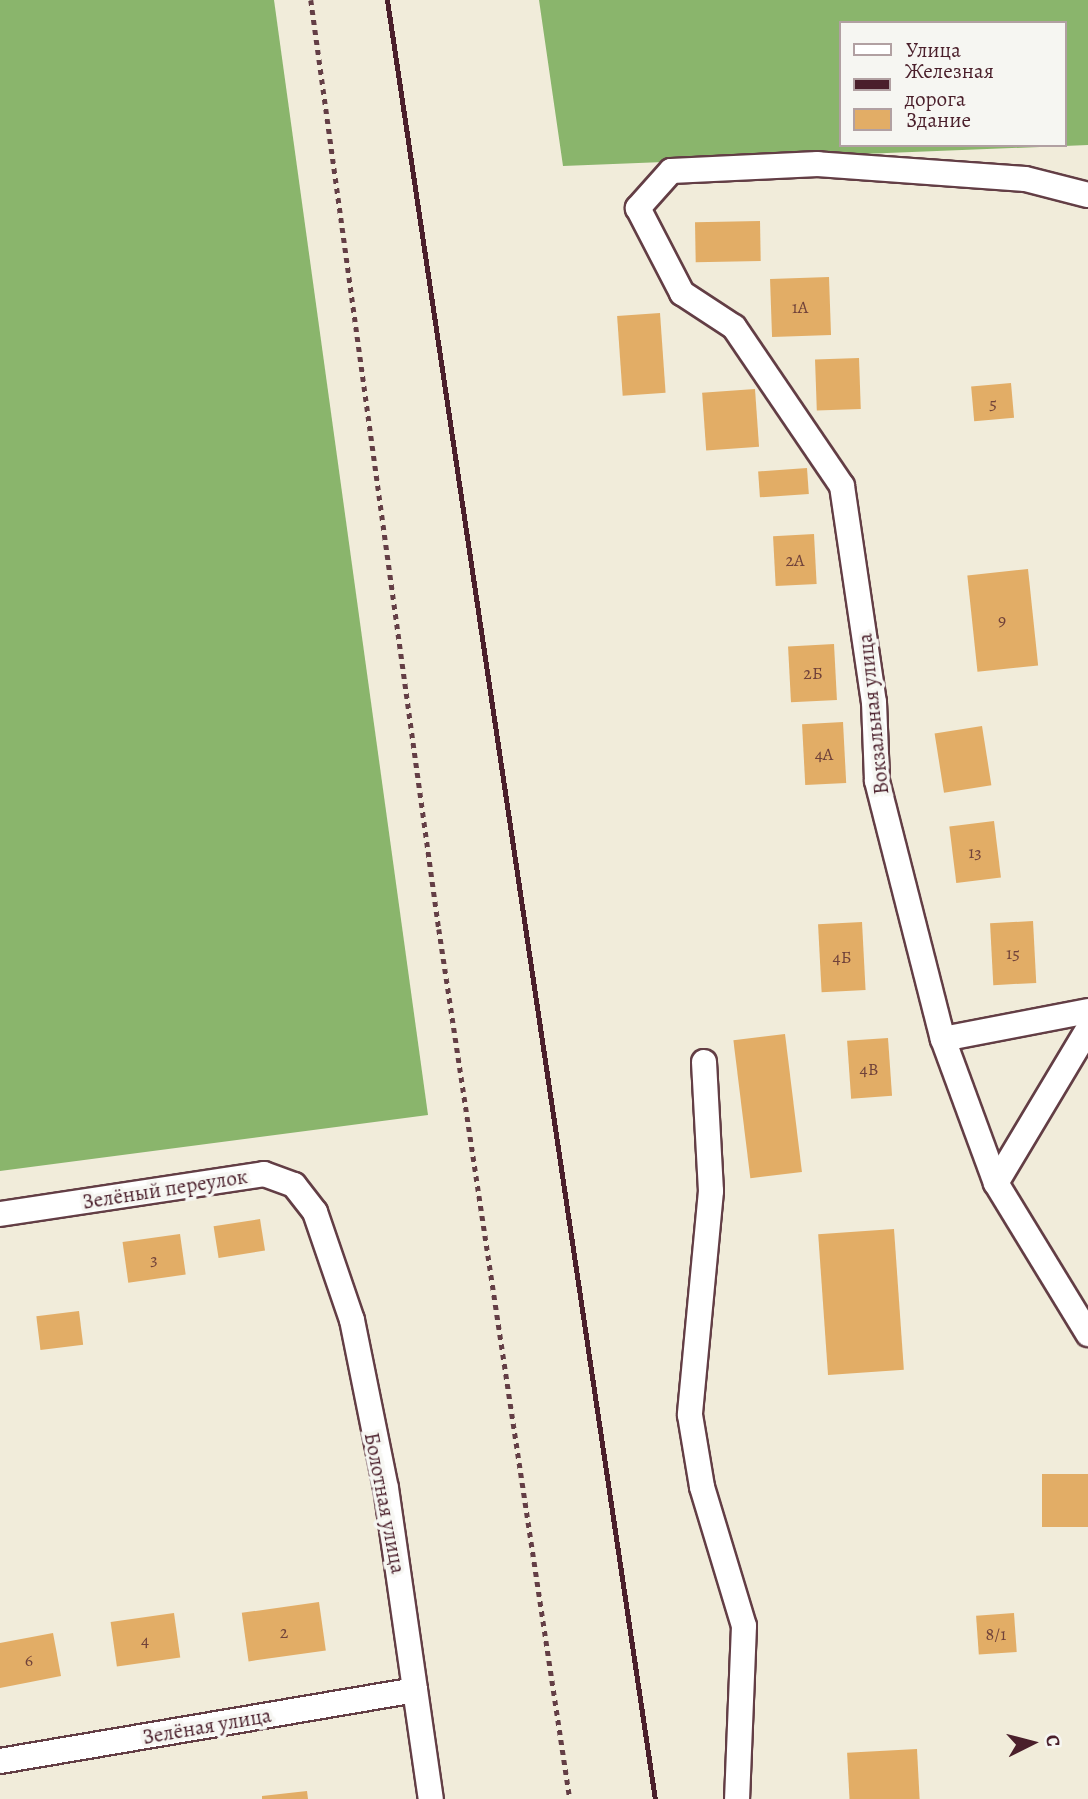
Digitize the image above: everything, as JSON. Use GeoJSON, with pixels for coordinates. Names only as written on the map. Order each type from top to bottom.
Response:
{"type":"FeatureCollection","features":[{"type":"Feature","properties":{"kind":"street","name":"Вокзальная улица"},"geometry":{"type":"LineString","coordinates":[[1088,195],[1025,179],[818,164],[671,171],[638,208],[682,293],[734,327],[842,486],[874,702],[877,781],[943,1039],[996,1183],[1088,1334]]}},
{"type":"Feature","properties":{"kind":"street"},"geometry":{"type":"LineString","coordinates":[[943,1039],[1088,1012]]}},
{"type":"Feature","properties":{"kind":"street"},"geometry":{"type":"LineString","coordinates":[[996,1183],[1088,1028]]}},
{"type":"Feature","properties":{"kind":"street"},"geometry":{"type":"LineString","coordinates":[[704,1062],[711,1191],[690,1415],[702,1488],[744,1626],[737,1799]]}},
{"type":"Feature","properties":{"kind":"street","name":"Зелёный переулок"},"geometry":{"type":"LineString","coordinates":[[0,1214],[264,1174],[294,1185],[315,1212]]}},
{"type":"Feature","properties":{"kind":"street","name":"Болотная улица"},"geometry":{"type":"LineString","coordinates":[[315,1212],[352,1320],[386,1488],[431,1799]]}},
{"type":"Feature","properties":{"kind":"street","name":"Зелёная улица"},"geometry":{"type":"LineString","coordinates":[[0,1761],[415,1690]]}},
{"type":"Feature","properties":{"kind":"path"},"geometry":{"type":"LineString","coordinates":[[310,0],[433,888],[570,1799]]}},
{"type":"Feature","properties":{"kind":"green space"},"geometry":{"type":"Polygon","coordinates":[[[0,0],[274,0],[428,1115],[0,1171],[0,0]]]}},
{"type":"Feature","properties":{"kind":"green space"},"geometry":{"type":"Polygon","coordinates":[[[539,0],[1088,0],[1088,145],[1067,146],[1067,21],[839,21],[839,147],[1038,147],[563,166],[539,0]]]}},
{"type":"Feature","properties":{"kind":"building"},"geometry":{"type":"Polygon","coordinates":[[[760,221],[761,261],[696,262],[695,222],[760,221]]]}},
{"type":"Feature","properties":{"kind":"building"},"geometry":{"type":"Polygon","coordinates":[[[829,277],[831,335],[772,337],[770,279],[829,277]]]}},
{"type":"Feature","properties":{"kind":"building"},"geometry":{"type":"Polygon","coordinates":[[[660,313],[666,393],[623,396],[617,316],[660,313]]]}},
{"type":"Feature","properties":{"kind":"building"},"geometry":{"type":"Polygon","coordinates":[[[859,358],[861,409],[817,411],[815,360],[859,358]]]}},
{"type":"Feature","properties":{"kind":"building"},"geometry":{"type":"Polygon","coordinates":[[[1011,383],[1014,418],[974,421],[971,386],[1011,383]]]}},
{"type":"Feature","properties":{"kind":"building"},"geometry":{"type":"Polygon","coordinates":[[[755,389],[759,447],[706,451],[702,393],[755,389]]]}},
{"type":"Feature","properties":{"kind":"building"},"geometry":{"type":"Polygon","coordinates":[[[807,468],[809,494],[760,497],[758,471],[807,468]]]}},
{"type":"Feature","properties":{"kind":"building"},"geometry":{"type":"Polygon","coordinates":[[[814,534],[817,584],[776,586],[773,536],[814,534]]]}},
{"type":"Feature","properties":{"kind":"building"},"geometry":{"type":"Polygon","coordinates":[[[1028,569],[1038,665],[977,672],[967,575],[1028,569]]]}},
{"type":"Feature","properties":{"kind":"building"},"geometry":{"type":"Polygon","coordinates":[[[834,644],[837,700],[791,702],[788,646],[834,644]]]}},
{"type":"Feature","properties":{"kind":"building"},"geometry":{"type":"Polygon","coordinates":[[[843,722],[846,783],[805,785],[802,724],[843,722]]]}},
{"type":"Feature","properties":{"kind":"building"},"geometry":{"type":"Polygon","coordinates":[[[982,726],[991,785],[944,793],[935,734],[982,726]]]}},
{"type":"Feature","properties":{"kind":"building"},"geometry":{"type":"Polygon","coordinates":[[[994,821],[1001,878],[956,883],[949,826],[994,821]]]}},
{"type":"Feature","properties":{"kind":"building"},"geometry":{"type":"Polygon","coordinates":[[[1033,921],[1036,983],[993,985],[990,923],[1033,921]]]}},
{"type":"Feature","properties":{"kind":"building"},"geometry":{"type":"Polygon","coordinates":[[[862,922],[866,990],[822,992],[818,924],[862,922]]]}},
{"type":"Feature","properties":{"kind":"building"},"geometry":{"type":"Polygon","coordinates":[[[785,1034],[802,1172],[750,1178],[733,1040],[785,1034]]]}},
{"type":"Feature","properties":{"kind":"building"},"geometry":{"type":"Polygon","coordinates":[[[888,1038],[892,1096],[851,1099],[847,1041],[888,1038]]]}},
{"type":"Feature","properties":{"kind":"building"},"geometry":{"type":"Polygon","coordinates":[[[260,1219],[265,1251],[219,1258],[214,1226],[260,1219]]]}},
{"type":"Feature","properties":{"kind":"building"},"geometry":{"type":"Polygon","coordinates":[[[894,1229],[904,1370],[828,1375],[818,1234],[894,1229]]]}},
{"type":"Feature","properties":{"kind":"building"},"geometry":{"type":"Polygon","coordinates":[[[180,1234],[186,1275],[128,1283],[123,1242],[180,1234]]]}},
{"type":"Feature","properties":{"kind":"building"},"geometry":{"type":"Polygon","coordinates":[[[79,1311],[83,1345],[40,1350],[36,1316],[79,1311]]]}},
{"type":"Feature","properties":{"kind":"building"},"geometry":{"type":"Polygon","coordinates":[[[1042,1474],[1088,1474],[1088,1527],[1042,1527],[1042,1474]]]}},
{"type":"Feature","properties":{"kind":"building"},"geometry":{"type":"Polygon","coordinates":[[[319,1602],[326,1651],[249,1661],[242,1613],[319,1602]]]}},
{"type":"Feature","properties":{"kind":"building"},"geometry":{"type":"Polygon","coordinates":[[[174,1613],[180,1658],[117,1666],[111,1622],[174,1613]]]}},
{"type":"Feature","properties":{"kind":"building"},"geometry":{"type":"Polygon","coordinates":[[[1014,1613],[1017,1652],[979,1655],[976,1616],[1014,1613]]]}},
{"type":"Feature","properties":{"kind":"building"},"geometry":{"type":"Polygon","coordinates":[[[53,1633],[61,1676],[0,1688],[0,1643],[53,1633]]]}},
{"type":"Feature","properties":{"kind":"building"},"geometry":{"type":"Polygon","coordinates":[[[917,1749],[920,1799],[850,1799],[847,1753],[917,1749]]]}},
{"type":"Feature","properties":{"kind":"building"},"geometry":{"type":"Polygon","coordinates":[[[307,1791],[308,1799],[262,1799],[262,1796],[307,1791]]]}},
{"type":"Feature","properties":{"kind":"railway"},"geometry":{"type":"LineString","coordinates":[[387,0],[655,1799]]}}]}
